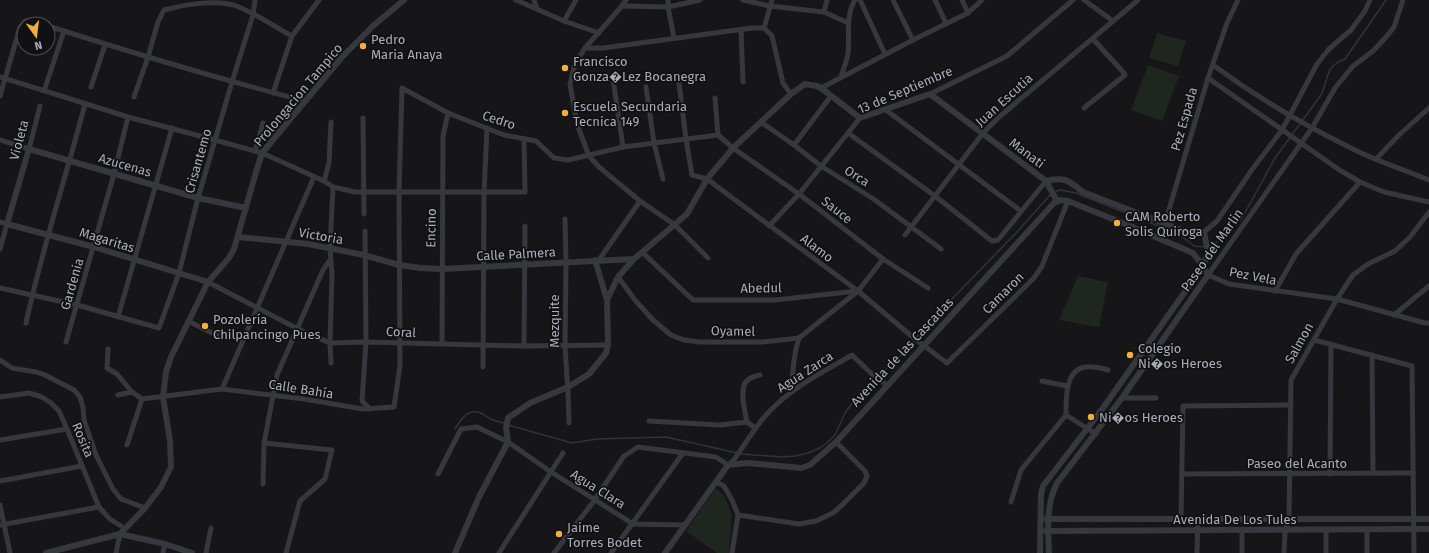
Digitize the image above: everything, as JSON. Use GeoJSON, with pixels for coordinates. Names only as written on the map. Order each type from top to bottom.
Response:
{"type":"FeatureCollection","features":[{"type":"Feature","properties":{"kind":"street","name":"Crisantemo"},"geometry":{"type":"LineString","coordinates":[[118,316],[159,328],[180,273],[198,198],[232,82],[254,15],[255,0]]}},
{"type":"Feature","properties":{"kind":"street"},"geometry":{"type":"LineString","coordinates":[[273,93],[292,36],[319,0]]}},
{"type":"Feature","properties":{"kind":"street","name":"Prolongacion Tampico"},"geometry":{"type":"LineString","coordinates":[[120,534],[124,528],[145,508],[161,487],[171,467],[170,441],[163,397],[166,372],[188,321],[208,282],[229,258],[234,249],[262,153],[342,57],[373,26],[404,0]]}},
{"type":"Feature","properties":{"kind":"street"},"geometry":{"type":"LineString","coordinates":[[516,0],[564,21],[599,33]]}},
{"type":"Feature","properties":{"kind":"street"},"geometry":{"type":"LineString","coordinates":[[534,0],[537,9]]}},
{"type":"Feature","properties":{"kind":"street"},"geometry":{"type":"LineString","coordinates":[[564,21],[576,0]]}},
{"type":"Feature","properties":{"kind":"street"},"geometry":{"type":"LineString","coordinates":[[626,0],[585,48],[575,64],[570,84],[577,124],[589,156],[614,181],[640,202],[675,225],[708,258]]}},
{"type":"Feature","properties":{"kind":"street"},"geometry":{"type":"LineString","coordinates":[[668,0],[674,38]]}},
{"type":"Feature","properties":{"kind":"street"},"geometry":{"type":"LineString","coordinates":[[622,6],[668,7],[700,0]]}},
{"type":"Feature","properties":{"kind":"street"},"geometry":{"type":"LineString","coordinates":[[742,0],[770,6],[824,12],[848,23]]}},
{"type":"Feature","properties":{"kind":"street"},"geometry":{"type":"LineString","coordinates":[[764,28],[772,0]]}},
{"type":"Feature","properties":{"kind":"street"},"geometry":{"type":"LineString","coordinates":[[824,12],[827,0]]}},
{"type":"Feature","properties":{"kind":"street"},"geometry":{"type":"LineString","coordinates":[[841,77],[848,54],[848,23],[851,6],[855,0]]}},
{"type":"Feature","properties":{"kind":"street"},"geometry":{"type":"LineString","coordinates":[[860,0],[885,54]]}},
{"type":"Feature","properties":{"kind":"street"},"geometry":{"type":"LineString","coordinates":[[893,0],[913,40]]}},
{"type":"Feature","properties":{"kind":"street"},"geometry":{"type":"LineString","coordinates":[[935,0],[946,23]]}},
{"type":"Feature","properties":{"kind":"street"},"geometry":{"type":"LineString","coordinates":[[962,0],[968,13]]}},
{"type":"Feature","properties":{"kind":"street"},"geometry":{"type":"LineString","coordinates":[[821,88],[968,13],[982,0]]}},
{"type":"Feature","properties":{"kind":"street","name":"13 de Septiembre"},"geometry":{"type":"LineString","coordinates":[[769,226],[799,194],[860,118],[930,94],[1007,56],[1073,0]]}},
{"type":"Feature","properties":{"kind":"street"},"geometry":{"type":"LineString","coordinates":[[1084,0],[1113,21]]}},
{"type":"Feature","properties":{"kind":"street","name":"Juan Escutia"},"geometry":{"type":"LineString","coordinates":[[905,236],[983,133],[998,118],[1138,0]]}},
{"type":"Feature","properties":{"kind":"street","name":"Pez Espada"},"geometry":{"type":"LineString","coordinates":[[1165,223],[1208,78],[1227,22],[1238,0]]}},
{"type":"Feature","properties":{"kind":"street","name":"Paseo del Marlin"},"geometry":{"type":"LineString","coordinates":[[1165,223],[1189,233],[1196,234],[1204,232],[1217,221],[1251,171],[1282,130],[1317,64],[1329,49],[1351,30],[1365,11],[1370,0]]}},
{"type":"Feature","properties":{"kind":"street","name":"Paseo del Marlin"},"geometry":{"type":"LineString","coordinates":[[1049,553],[1049,519],[1054,490],[1057,483],[1096,434],[1122,398],[1312,128],[1336,88],[1353,66],[1373,51],[1394,27],[1403,0]]}},
{"type":"Feature","properties":{"kind":"street"},"geometry":{"type":"LineString","coordinates":[[134,98],[158,22],[164,10],[201,2],[221,2],[235,5],[292,36]]}},
{"type":"Feature","properties":{"kind":"street"},"geometry":{"type":"LineString","coordinates":[[56,28],[106,45],[232,82],[305,101]]}},
{"type":"Feature","properties":{"kind":"street"},"geometry":{"type":"LineString","coordinates":[[585,48],[603,48],[764,28],[772,36],[783,84],[791,94]]}},
{"type":"Feature","properties":{"kind":"street"},"geometry":{"type":"LineString","coordinates":[[741,30],[743,82]]}},
{"type":"Feature","properties":{"kind":"street"},"geometry":{"type":"LineString","coordinates":[[44,91],[64,31]]}},
{"type":"Feature","properties":{"kind":"street"},"geometry":{"type":"LineString","coordinates":[[0,96],[2,78],[16,38]]}},
{"type":"Feature","properties":{"kind":"street"},"geometry":{"type":"LineString","coordinates":[[1084,108],[1124,77],[1124,73],[1093,38]]}},
{"type":"Feature","properties":{"kind":"street"},"geometry":{"type":"LineString","coordinates":[[91,87],[106,45]]}},
{"type":"Feature","properties":{"kind":"street"},"geometry":{"type":"LineString","coordinates":[[1213,65],[1249,92],[1312,128],[1348,147],[1429,180]]}},
{"type":"Feature","properties":{"kind":"street"},"geometry":{"type":"LineString","coordinates":[[678,75],[686,139]]}},
{"type":"Feature","properties":{"kind":"street"},"geometry":{"type":"LineString","coordinates":[[2,78],[128,117],[262,153],[314,178],[324,181],[333,187],[355,192],[525,192],[524,139]]}},
{"type":"Feature","properties":{"kind":"street"},"geometry":{"type":"LineString","coordinates":[[1208,78],[1338,170],[1360,182],[1384,192],[1429,202]]}},
{"type":"Feature","properties":{"kind":"street"},"geometry":{"type":"LineString","coordinates":[[613,79],[623,147]]}},
{"type":"Feature","properties":{"kind":"street"},"geometry":{"type":"LineString","coordinates":[[606,300],[618,277],[634,259],[687,214],[707,179],[733,148],[791,94],[805,84],[816,86],[821,88],[860,118]]}},
{"type":"Feature","properties":{"kind":"street"},"geometry":{"type":"LineString","coordinates":[[646,87],[654,143],[663,180]]}},
{"type":"Feature","properties":{"kind":"street","name":"Cedro"},"geometry":{"type":"LineString","coordinates":[[398,191],[402,88],[448,113],[504,134],[536,141],[554,158],[568,160],[623,147],[718,135]]}},
{"type":"Feature","properties":{"kind":"street","name":"Manati"},"geometry":{"type":"LineString","coordinates":[[930,94],[1046,181],[1062,178],[1083,192],[1165,223]]}},
{"type":"Feature","properties":{"kind":"street"},"geometry":{"type":"LineString","coordinates":[[794,145],[831,96]]}},
{"type":"Feature","properties":{"kind":"street"},"geometry":{"type":"LineString","coordinates":[[715,98],[718,135]]}},
{"type":"Feature","properties":{"kind":"street"},"geometry":{"type":"LineString","coordinates":[[26,323],[48,235],[85,104]]}},
{"type":"Feature","properties":{"kind":"street","name":"Violeta"},"geometry":{"type":"LineString","coordinates":[[0,249],[40,106]]}},
{"type":"Feature","properties":{"kind":"street"},"geometry":{"type":"LineString","coordinates":[[1376,159],[1399,135],[1429,108]]}},
{"type":"Feature","properties":{"kind":"street"},"geometry":{"type":"LineString","coordinates":[[886,110],[1021,211]]}},
{"type":"Feature","properties":{"kind":"street","name":"Encino"},"geometry":{"type":"LineString","coordinates":[[442,343],[443,136],[448,113]]}},
{"type":"Feature","properties":{"kind":"street","name":"Gardenia"},"geometry":{"type":"LineString","coordinates":[[66,342],[94,247],[128,117]]}},
{"type":"Feature","properties":{"kind":"street"},"geometry":{"type":"LineString","coordinates":[[363,118],[364,214]]}},
{"type":"Feature","properties":{"kind":"street"},"geometry":{"type":"LineString","coordinates":[[324,181],[329,163],[331,122]]}},
{"type":"Feature","properties":{"kind":"street","name":"Orca"},"geometry":{"type":"LineString","coordinates":[[761,122],[821,166],[875,200],[912,226],[941,249]]}},
{"type":"Feature","properties":{"kind":"street"},"geometry":{"type":"LineString","coordinates":[[255,151],[263,123]]}},
{"type":"Feature","properties":{"kind":"street"},"geometry":{"type":"LineString","coordinates":[[0,288],[77,305],[118,316],[172,128]]}},
{"type":"Feature","properties":{"kind":"street"},"geometry":{"type":"LineString","coordinates":[[482,367],[484,193],[487,128]]}},
{"type":"Feature","properties":{"kind":"street"},"geometry":{"type":"LineString","coordinates":[[848,133],[935,196],[992,241],[998,240],[1046,181],[1056,201],[1068,201],[1193,253],[1208,275]]}},
{"type":"Feature","properties":{"kind":"street","name":"Sauce"},"geometry":{"type":"LineString","coordinates":[[718,135],[733,148],[799,194],[883,259],[928,288]]}},
{"type":"Feature","properties":{"kind":"street","name":"Alamo"},"geometry":{"type":"LineString","coordinates":[[686,139],[692,175],[707,179],[858,291],[924,346]]}},
{"type":"Feature","properties":{"kind":"street","name":"Azucenas"},"geometry":{"type":"LineString","coordinates":[[0,140],[198,198],[246,208]]}},
{"type":"Feature","properties":{"kind":"street"},"geometry":{"type":"LineString","coordinates":[[222,389],[314,178]]}},
{"type":"Feature","properties":{"kind":"street"},"geometry":{"type":"LineString","coordinates":[[1275,292],[1296,254],[1360,182]]}},
{"type":"Feature","properties":{"kind":"street"},"geometry":{"type":"LineString","coordinates":[[331,363],[330,343],[332,274],[330,248],[333,187]]}},
{"type":"Feature","properties":{"kind":"street"},"geometry":{"type":"LineString","coordinates":[[398,191],[400,342]]}},
{"type":"Feature","properties":{"kind":"street","name":"Avenida de las Cascadas"},"geometry":{"type":"LineString","coordinates":[[731,463],[748,463],[800,468],[810,465],[836,442],[1056,201]]}},
{"type":"Feature","properties":{"kind":"street","name":"Camaron"},"geometry":{"type":"LineString","coordinates":[[924,346],[947,363],[1034,278],[1042,266],[1068,201]]}},
{"type":"Feature","properties":{"kind":"street"},"geometry":{"type":"LineString","coordinates":[[454,553],[479,497],[508,442],[506,428],[508,418],[530,403],[568,387],[589,374],[606,353],[608,345],[606,300],[597,260],[640,202]]}},
{"type":"Feature","properties":{"kind":"street","name":"Salmon"},"geometry":{"type":"LineString","coordinates":[[1284,553],[1285,530],[1289,520],[1291,380],[1337,299],[1353,275],[1368,264],[1395,251],[1410,236],[1429,212]]}},
{"type":"Feature","properties":{"kind":"street","name":"Mezquite"},"geometry":{"type":"LineString","coordinates":[[565,219],[565,346],[569,423]]}},
{"type":"Feature","properties":{"kind":"street","name":"Magaritas"},"geometry":{"type":"LineString","coordinates":[[0,222],[94,247],[208,282]]}},
{"type":"Feature","properties":{"kind":"street"},"geometry":{"type":"LineString","coordinates":[[524,346],[525,226]]}},
{"type":"Feature","properties":{"kind":"street"},"geometry":{"type":"LineString","coordinates":[[364,231],[366,342],[362,401],[370,409]]}},
{"type":"Feature","properties":{"kind":"street","name":"Paseo del Marlin"},"geometry":{"type":"LineString","coordinates":[[1040,553],[1040,494],[1043,486],[1088,429],[1203,266],[1208,253],[1204,232]]}},
{"type":"Feature","properties":{"kind":"street","name":"Victoria"},"geometry":{"type":"LineString","coordinates":[[238,237],[286,241],[330,248],[399,264]]}},
{"type":"Feature","properties":{"kind":"street","name":"Abedul"},"geometry":{"type":"LineString","coordinates":[[642,252],[693,300],[775,300],[858,291]]}},
{"type":"Feature","properties":{"kind":"street","name":"Calle Palmera"},"geometry":{"type":"LineString","coordinates":[[399,264],[420,268],[442,269],[634,259]]}},
{"type":"Feature","properties":{"kind":"street"},"geometry":{"type":"LineString","coordinates":[[792,392],[792,366],[795,349],[799,338],[858,291],[883,259]]}},
{"type":"Feature","properties":{"kind":"street"},"geometry":{"type":"LineString","coordinates":[[263,484],[264,443],[277,375],[323,270],[330,260]]}},
{"type":"Feature","properties":{"kind":"street","name":"Pez Vela"},"geometry":{"type":"LineString","coordinates":[[1208,275],[1229,284],[1275,292],[1337,299],[1429,323]]}},
{"type":"Feature","properties":{"kind":"street","name":"Oyamel"},"geometry":{"type":"LineString","coordinates":[[618,277],[635,300],[653,320],[671,335],[684,340],[724,343],[763,342],[799,338]]}},
{"type":"Feature","properties":{"kind":"street","name":"Coral"},"geometry":{"type":"LineString","coordinates":[[208,282],[298,329],[330,343],[400,342],[524,346],[608,345]]}},
{"type":"Feature","properties":{"kind":"street"},"geometry":{"type":"LineString","coordinates":[[1394,314],[1429,286]]}},
{"type":"Feature","properties":{"kind":"street"},"geometry":{"type":"LineString","coordinates":[[188,321],[222,338]]}},
{"type":"Feature","properties":{"kind":"street"},"geometry":{"type":"LineString","coordinates":[[1314,340],[1412,366],[1414,553]]}},
{"type":"Feature","properties":{"kind":"street","name":"Calle Bahía"},"geometry":{"type":"LineString","coordinates":[[142,399],[222,389],[304,399],[352,408],[370,409],[394,407],[400,366],[400,342]]}},
{"type":"Feature","properties":{"kind":"street"},"geometry":{"type":"LineString","coordinates":[[1148,344],[1156,349]]}},
{"type":"Feature","properties":{"kind":"street"},"geometry":{"type":"LineString","coordinates":[[1330,474],[1331,344]]}},
{"type":"Feature","properties":{"kind":"street"},"geometry":{"type":"LineString","coordinates":[[108,349],[107,368],[117,374],[132,392],[142,399],[127,445]]}},
{"type":"Feature","properties":{"kind":"street","name":"Agua Zarca"},"geometry":{"type":"LineString","coordinates":[[731,463],[755,428],[775,405],[792,392],[852,354],[876,378],[887,385]]}},
{"type":"Feature","properties":{"kind":"street"},"geometry":{"type":"LineString","coordinates":[[1372,355],[1373,473]]}},
{"type":"Feature","properties":{"kind":"street"},"geometry":{"type":"LineString","coordinates":[[0,360],[12,368],[45,375],[74,390],[80,397],[83,407],[84,420],[96,455],[113,489],[121,499],[145,508]]}},
{"type":"Feature","properties":{"kind":"street"},"geometry":{"type":"LineString","coordinates":[[1011,502],[1021,470],[1066,415],[1066,397],[1068,386],[1076,371],[1085,367],[1108,370]]}},
{"type":"Feature","properties":{"kind":"street"},"geometry":{"type":"LineString","coordinates":[[755,428],[747,422],[743,400],[743,386],[747,380],[760,375]]}},
{"type":"Feature","properties":{"kind":"street"},"geometry":{"type":"LineString","coordinates":[[1042,381],[1068,386]]}},
{"type":"Feature","properties":{"kind":"street"},"geometry":{"type":"LineString","coordinates":[[118,395],[132,392]]}},
{"type":"Feature","properties":{"kind":"street","name":"Rosita"},"geometry":{"type":"LineString","coordinates":[[0,396],[29,393],[42,397],[51,402],[59,411],[99,507],[110,519],[124,528]]}},
{"type":"Feature","properties":{"kind":"street"},"geometry":{"type":"LineString","coordinates":[[1122,398],[1156,398]]}},
{"type":"Feature","properties":{"kind":"street"},"geometry":{"type":"LineString","coordinates":[[1181,519],[1183,406],[1291,405]]}},
{"type":"Feature","properties":{"kind":"street"},"geometry":{"type":"LineString","coordinates":[[1066,415],[1096,434]]}},
{"type":"Feature","properties":{"kind":"street"},"geometry":{"type":"LineString","coordinates":[[649,421],[720,425],[747,422]]}},
{"type":"Feature","properties":{"kind":"street","name":"Agua Clara"},"geometry":{"type":"LineString","coordinates":[[438,474],[462,429],[478,427],[508,442],[594,501],[633,524],[685,525]]}},
{"type":"Feature","properties":{"kind":"street"},"geometry":{"type":"LineString","coordinates":[[0,440],[67,429]]}},
{"type":"Feature","properties":{"kind":"street"},"geometry":{"type":"LineString","coordinates":[[738,515],[799,524],[816,521],[833,513],[864,483],[867,476],[865,471],[836,442]]}},
{"type":"Feature","properties":{"kind":"street"},"geometry":{"type":"LineString","coordinates":[[264,443],[332,450],[325,479],[300,501],[286,553]]}},
{"type":"Feature","properties":{"kind":"street"},"geometry":{"type":"LineString","coordinates":[[554,553],[594,501],[624,456],[638,447],[716,458],[731,463],[664,553]]}},
{"type":"Feature","properties":{"kind":"street"},"geometry":{"type":"LineString","coordinates":[[499,553],[563,453]]}},
{"type":"Feature","properties":{"kind":"street"},"geometry":{"type":"LineString","coordinates":[[611,553],[683,453]]}},
{"type":"Feature","properties":{"kind":"street"},"geometry":{"type":"LineString","coordinates":[[0,481],[82,466]]}},
{"type":"Feature","properties":{"kind":"street","name":"Paseo del Acanto"},"geometry":{"type":"LineString","coordinates":[[1182,474],[1413,473]]}},
{"type":"Feature","properties":{"kind":"street"},"geometry":{"type":"LineString","coordinates":[[716,482],[724,486],[738,515],[732,553]]}},
{"type":"Feature","properties":{"kind":"street"},"geometry":{"type":"LineString","coordinates":[[0,505],[2,524],[10,553]]}},
{"type":"Feature","properties":{"kind":"street"},"geometry":{"type":"LineString","coordinates":[[2,524],[99,507]]}},
{"type":"Feature","properties":{"kind":"street","name":"Avenida De Los Tules"},"geometry":{"type":"LineString","coordinates":[[1040,519],[1429,519]]}},
{"type":"Feature","properties":{"kind":"street"},"geometry":{"type":"LineString","coordinates":[[1198,520],[1198,553]]}},
{"type":"Feature","properties":{"kind":"street"},"geometry":{"type":"LineString","coordinates":[[206,553],[211,528]]}},
{"type":"Feature","properties":{"kind":"street","name":"Avenida De Los Tules"},"geometry":{"type":"LineString","coordinates":[[1040,531],[1429,529]]}},
{"type":"Feature","properties":{"kind":"street"},"geometry":{"type":"LineString","coordinates":[[1242,530],[1242,553]]}},
{"type":"Feature","properties":{"kind":"street"},"geometry":{"type":"LineString","coordinates":[[1326,530],[1326,553]]}},
{"type":"Feature","properties":{"kind":"street"},"geometry":{"type":"LineString","coordinates":[[1367,530],[1367,553]]}},
{"type":"Feature","properties":{"kind":"street"},"geometry":{"type":"LineString","coordinates":[[116,553],[120,534]]}},
{"type":"Feature","properties":{"kind":"street"},"geometry":{"type":"LineString","coordinates":[[46,553],[120,534],[164,544],[192,553]]}},
{"type":"Feature","properties":{"kind":"street"},"geometry":{"type":"LineString","coordinates":[[163,553],[164,544]]}},
{"type":"Feature","properties":{"kind":"shaded area"},"geometry":{"type":"Polygon","coordinates":[[[1157,33],[1186,41],[1178,66],[1149,58],[1157,33]]]}},
{"type":"Feature","properties":{"kind":"shaded area"},"geometry":{"type":"Polygon","coordinates":[[[1148,65],[1179,76],[1162,121],[1131,110],[1148,65]]]}},
{"type":"Feature","properties":{"kind":"shaded area"},"geometry":{"type":"Polygon","coordinates":[[[1078,276],[1108,282],[1099,327],[1059,320],[1078,276]]]}},
{"type":"Feature","properties":{"kind":"shaded area"},"geometry":{"type":"Polygon","coordinates":[[[716,488],[725,497],[732,516],[729,553],[717,553],[686,531],[716,488]]]}},
{"type":"Feature","properties":{"kind":"waterway"},"geometry":{"type":"LineString","coordinates":[[1209,246],[1217,242],[1232,226],[1241,220],[1275,158],[1321,95],[1328,73],[1334,65],[1345,59],[1386,0]]}},
{"type":"Feature","properties":{"kind":"waterway"},"geometry":{"type":"LineString","coordinates":[[1054,192],[1060,190],[1076,193],[1179,234],[1194,246],[1206,247]]}},
{"type":"Feature","properties":{"kind":"waterway"},"geometry":{"type":"LineString","coordinates":[[741,454],[783,457],[795,456],[818,449],[827,443],[835,435],[845,413],[861,391],[906,351],[920,333],[1016,233],[1051,194]]}},
{"type":"Feature","properties":{"kind":"waterway"},"geometry":{"type":"LineString","coordinates":[[455,429],[462,418],[472,412],[481,413],[488,418],[504,423]]}},
{"type":"Feature","properties":{"kind":"waterway"},"geometry":{"type":"LineString","coordinates":[[508,425],[572,443],[597,439],[666,437],[737,453]]}},
{"type":"Feature","properties":{"kind":"place","name":"Pedro Maria Anaya"},"geometry":{"type":"Point","coordinates":[363,46]}},
{"type":"Feature","properties":{"kind":"place","name":"Francisco Gonza�Lez Bocanegra"},"geometry":{"type":"Point","coordinates":[565,68]}},
{"type":"Feature","properties":{"kind":"place","name":"Escuela Secundaria Tecnica 149"},"geometry":{"type":"Point","coordinates":[565,113]}},
{"type":"Feature","properties":{"kind":"place","name":"CAM Roberto Solis Quiroga"},"geometry":{"type":"Point","coordinates":[1117,223]}},
{"type":"Feature","properties":{"kind":"place","name":"Pozolería Chilpancingo Pues"},"geometry":{"type":"Point","coordinates":[205,326]}},
{"type":"Feature","properties":{"kind":"place","name":"Colegio Ni�os Heroes"},"geometry":{"type":"Point","coordinates":[1130,355]}},
{"type":"Feature","properties":{"kind":"place","name":"Ni�os Heroes"},"geometry":{"type":"Point","coordinates":[1091,417]}},
{"type":"Feature","properties":{"kind":"place","name":"Jaime Torres Bodet"},"geometry":{"type":"Point","coordinates":[559,534]}}]}
